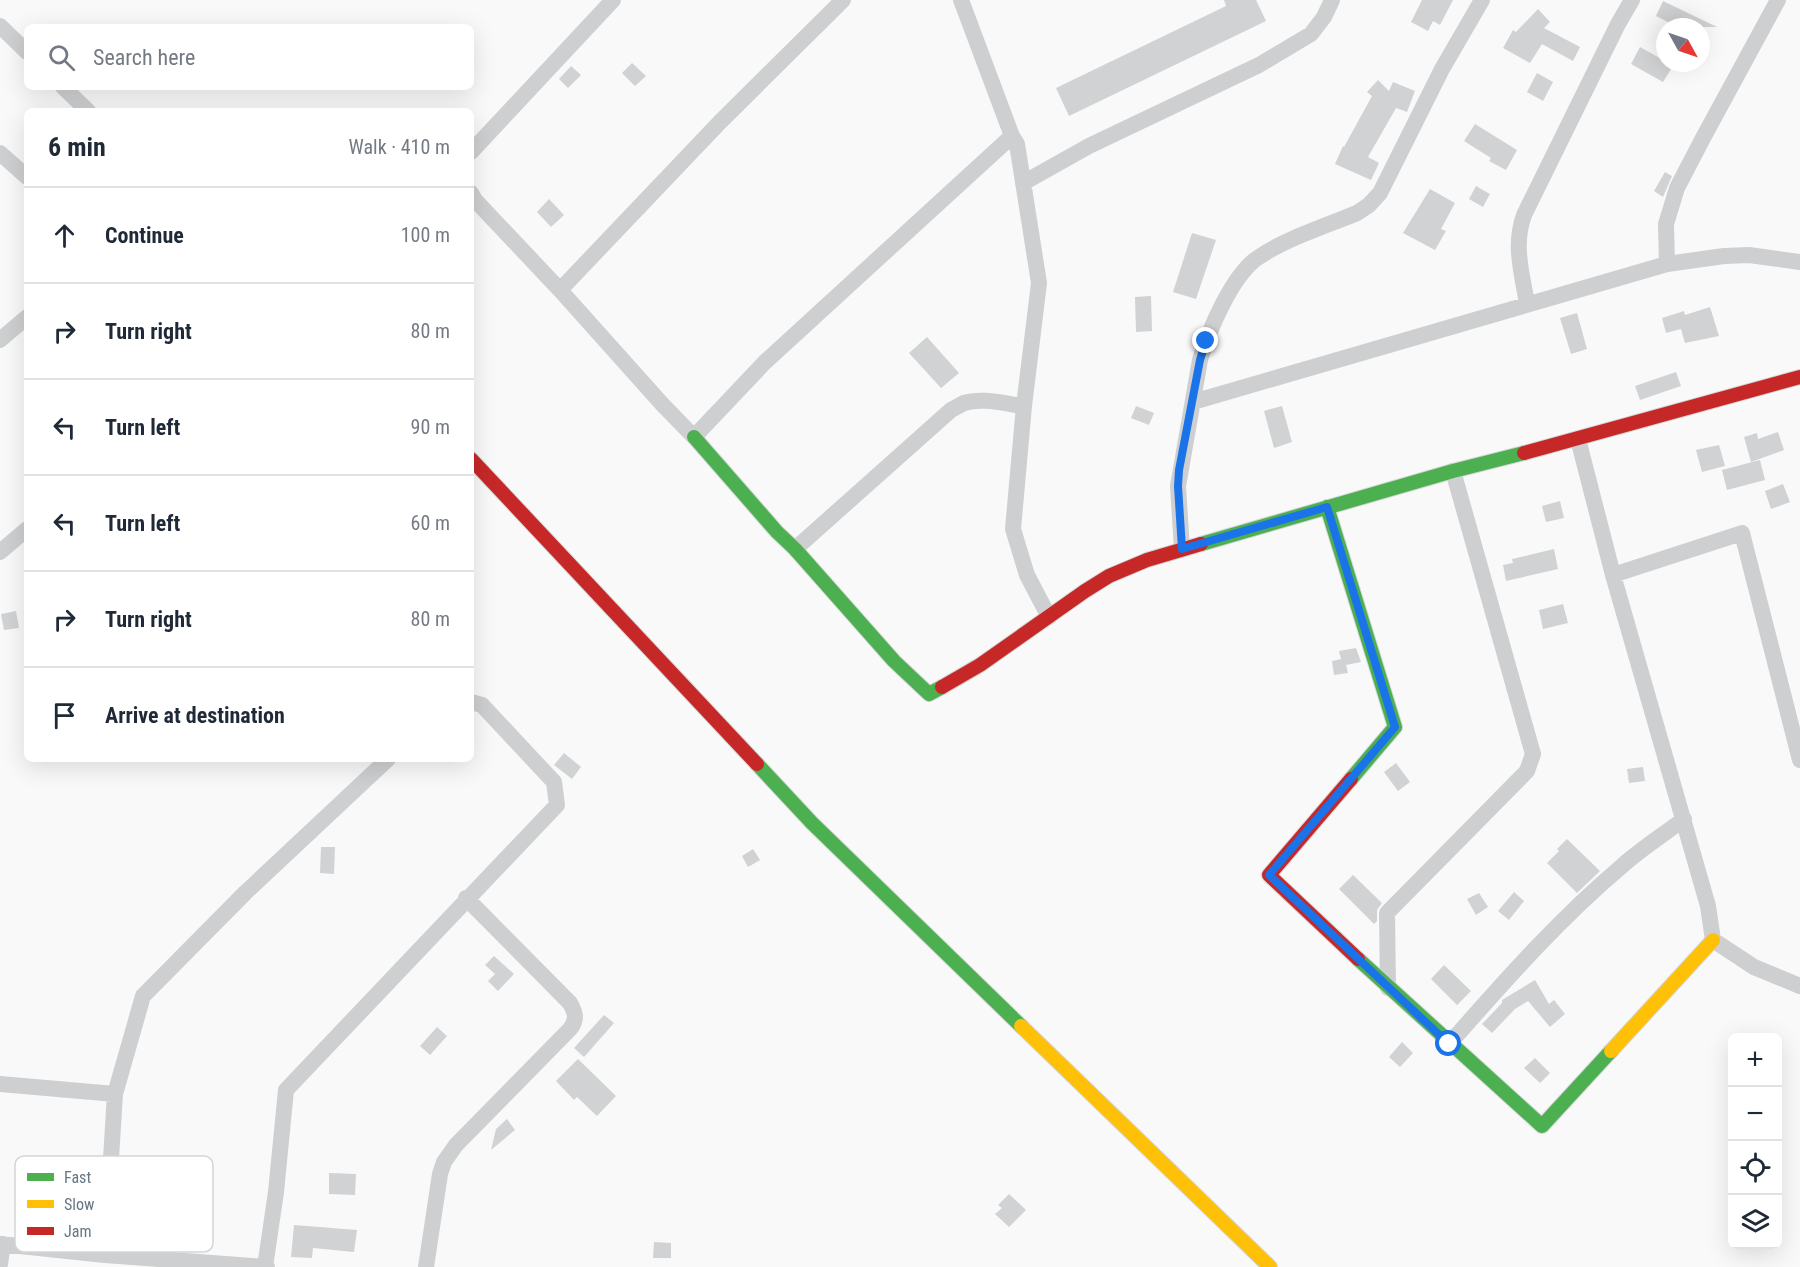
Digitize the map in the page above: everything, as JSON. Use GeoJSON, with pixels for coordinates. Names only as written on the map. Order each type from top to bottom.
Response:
{"type":"FeatureCollection","features":[{"type":"Feature","properties":{"kind":"street"},"geometry":{"type":"LineString","coordinates":[[474,149],[613,0]]}},
{"type":"Feature","properties":{"kind":"street"},"geometry":{"type":"LineString","coordinates":[[560,290],[720,122],[843,0]]}},
{"type":"Feature","properties":{"kind":"street"},"geometry":{"type":"LineString","coordinates":[[961,0],[1017,144],[1039,283],[1024,406],[1013,529],[1027,574],[1049,617]]}},
{"type":"Feature","properties":{"kind":"street"},"geometry":{"type":"LineString","coordinates":[[1023,183],[1089,146],[1259,65],[1311,34],[1324,17],[1332,0]]}},
{"type":"Feature","properties":{"kind":"street"},"geometry":{"type":"LineString","coordinates":[[1182,549],[1178,486],[1200,360],[1206,341],[1232,287],[1254,261],[1271,249],[1357,213],[1369,205],[1380,193],[1442,69],[1482,0]]}},
{"type":"Feature","properties":{"kind":"street"},"geometry":{"type":"LineString","coordinates":[[1527,304],[1517,246],[1519,230],[1529,204],[1632,0]]}},
{"type":"Feature","properties":{"kind":"street"},"geometry":{"type":"LineString","coordinates":[[1667,264],[1666,224],[1677,189],[1778,0]]}},
{"type":"Feature","properties":{"kind":"street"},"geometry":{"type":"LineString","coordinates":[[0,26],[24,49]]}},
{"type":"Feature","properties":{"kind":"street"},"geometry":{"type":"LineString","coordinates":[[66,90],[85,108]]}},
{"type":"Feature","properties":{"kind":"street"},"geometry":{"type":"LineString","coordinates":[[694,437],[765,362],[1012,136]]}},
{"type":"Feature","properties":{"kind":"street"},"geometry":{"type":"LineString","coordinates":[[0,153],[24,174]]}},
{"type":"Feature","properties":{"kind":"street"},"geometry":{"type":"LineString","coordinates":[[474,198],[694,437],[894,661],[929,694],[980,665],[1109,576],[1147,560],[1452,471],[1578,439],[1800,377]]}},
{"type":"Feature","properties":{"kind":"street"},"geometry":{"type":"LineString","coordinates":[[1193,402],[1667,264],[1749,255],[1800,262]]}},
{"type":"Feature","properties":{"kind":"street"},"geometry":{"type":"LineString","coordinates":[[0,340],[24,320]]}},
{"type":"Feature","properties":{"kind":"street"},"geometry":{"type":"LineString","coordinates":[[795,549],[951,410],[964,403],[976,401],[1024,406]]}},
{"type":"Feature","properties":{"kind":"street"},"geometry":{"type":"LineString","coordinates":[[1578,439],[1613,575],[1708,906],[1713,940],[1754,967],[1800,986]]}},
{"type":"Feature","properties":{"kind":"street"},"geometry":{"type":"LineString","coordinates":[[474,462],[812,823],[1270,1267]]}},
{"type":"Feature","properties":{"kind":"street"},"geometry":{"type":"LineString","coordinates":[[1388,988],[1387,913],[1527,771],[1533,754],[1452,471]]}},
{"type":"Feature","properties":{"kind":"street"},"geometry":{"type":"LineString","coordinates":[[1327,507],[1395,727],[1269,875],[1388,988],[1542,1126],[1713,940]]}},
{"type":"Feature","properties":{"kind":"street"},"geometry":{"type":"LineString","coordinates":[[0,552],[24,532]]}},
{"type":"Feature","properties":{"kind":"street"},"geometry":{"type":"LineString","coordinates":[[1613,575],[1742,533],[1800,760]]}},
{"type":"Feature","properties":{"kind":"street"},"geometry":{"type":"LineString","coordinates":[[77,1252],[266,1267],[286,1090],[557,804],[554,782],[482,705],[474,703]]}},
{"type":"Feature","properties":{"kind":"street"},"geometry":{"type":"LineString","coordinates":[[111,1156],[115,1094],[143,996],[246,892],[385,762]]}},
{"type":"Feature","properties":{"kind":"street"},"geometry":{"type":"LineString","coordinates":[[1449,1044],[1529,954],[1569,914],[1622,866],[1684,819]]}},
{"type":"Feature","properties":{"kind":"street"},"geometry":{"type":"LineString","coordinates":[[426,1267],[440,1174],[448,1156],[456,1145],[570,1029],[576,1018],[570,1003],[466,898]]}},
{"type":"Feature","properties":{"kind":"street"},"geometry":{"type":"LineString","coordinates":[[0,1084],[115,1094]]}},
{"type":"Feature","properties":{"kind":"street"},"geometry":{"type":"LineString","coordinates":[[0,1264],[1,1244]]}},
{"type":"Feature","properties":{"kind":"building"},"geometry":{"type":"Polygon","coordinates":[[[1224,0],[1256,0],[1266,21],[1069,116],[1056,88],[1226,6],[1224,0]]]}},
{"type":"Feature","properties":{"kind":"building"},"geometry":{"type":"Polygon","coordinates":[[[1422,0],[1453,0],[1440,25],[1433,21],[1428,31],[1411,22],[1422,0]]]}},
{"type":"Feature","properties":{"kind":"building"},"geometry":{"type":"Polygon","coordinates":[[[1663,1],[1698,18],[1660,18],[1656,16],[1663,1]]]}},
{"type":"Feature","properties":{"kind":"building"},"geometry":{"type":"Polygon","coordinates":[[[1538,9],[1550,22],[1544,28],[1580,47],[1573,61],[1542,44],[1530,63],[1503,48],[1513,30],[1516,32],[1538,9]]]}},
{"type":"Feature","properties":{"kind":"building"},"geometry":{"type":"Polygon","coordinates":[[[1640,47],[1656,56],[1656,72],[1669,72],[1663,82],[1631,64],[1640,47]]]}},
{"type":"Feature","properties":{"kind":"building"},"geometry":{"type":"Polygon","coordinates":[[[632,63],[646,76],[635,86],[622,73],[632,63]]]}},
{"type":"Feature","properties":{"kind":"building"},"geometry":{"type":"Polygon","coordinates":[[[571,66],[581,75],[568,88],[559,79],[571,66]]]}},
{"type":"Feature","properties":{"kind":"building"},"geometry":{"type":"Polygon","coordinates":[[[1537,73],[1553,82],[1543,101],[1527,92],[1537,73]]]}},
{"type":"Feature","properties":{"kind":"building"},"geometry":{"type":"Polygon","coordinates":[[[1378,80],[1389,91],[1393,82],[1415,91],[1407,112],[1396,108],[1368,157],[1379,163],[1371,180],[1335,164],[1372,96],[1367,92],[1378,80]]]}},
{"type":"Feature","properties":{"kind":"building"},"geometry":{"type":"Polygon","coordinates":[[[1475,124],[1517,150],[1506,170],[1489,161],[1491,158],[1464,141],[1475,124]]]}},
{"type":"Feature","properties":{"kind":"building"},"geometry":{"type":"Polygon","coordinates":[[[1665,172],[1672,176],[1663,197],[1654,191],[1665,172]]]}},
{"type":"Feature","properties":{"kind":"building"},"geometry":{"type":"Polygon","coordinates":[[[1476,186],[1490,194],[1483,207],[1469,199],[1476,186]]]}},
{"type":"Feature","properties":{"kind":"building"},"geometry":{"type":"Polygon","coordinates":[[[1430,189],[1455,203],[1441,229],[1446,231],[1435,250],[1403,233],[1430,189]]]}},
{"type":"Feature","properties":{"kind":"building"},"geometry":{"type":"Polygon","coordinates":[[[549,199],[564,215],[551,227],[537,212],[549,199]]]}},
{"type":"Feature","properties":{"kind":"building"},"geometry":{"type":"Polygon","coordinates":[[[1192,233],[1216,240],[1196,299],[1173,292],[1192,233]]]}},
{"type":"Feature","properties":{"kind":"building"},"geometry":{"type":"Polygon","coordinates":[[[1151,296],[1152,331],[1136,332],[1135,297],[1151,296]]]}},
{"type":"Feature","properties":{"kind":"building"},"geometry":{"type":"Polygon","coordinates":[[[1710,307],[1719,336],[1685,343],[1681,329],[1666,333],[1662,318],[1684,311],[1685,315],[1710,307]]]}},
{"type":"Feature","properties":{"kind":"building"},"geometry":{"type":"Polygon","coordinates":[[[1577,313],[1587,349],[1571,354],[1560,318],[1577,313]]]}},
{"type":"Feature","properties":{"kind":"building"},"geometry":{"type":"Polygon","coordinates":[[[927,337],[959,373],[941,388],[909,353],[927,337]]]}},
{"type":"Feature","properties":{"kind":"building"},"geometry":{"type":"Polygon","coordinates":[[[1676,372],[1681,386],[1640,400],[1635,386],[1676,372]]]}},
{"type":"Feature","properties":{"kind":"building"},"geometry":{"type":"Polygon","coordinates":[[[1136,406],[1154,413],[1149,425],[1131,418],[1136,406]]]}},
{"type":"Feature","properties":{"kind":"building"},"geometry":{"type":"Polygon","coordinates":[[[1282,406],[1292,442],[1274,448],[1264,411],[1282,406]]]}},
{"type":"Feature","properties":{"kind":"building"},"geometry":{"type":"Polygon","coordinates":[[[1778,432],[1784,450],[1751,462],[1744,437],[1757,433],[1758,439],[1778,432]]]}},
{"type":"Feature","properties":{"kind":"building"},"geometry":{"type":"Polygon","coordinates":[[[1719,445],[1725,466],[1702,472],[1696,450],[1719,445]]]}},
{"type":"Feature","properties":{"kind":"building"},"geometry":{"type":"Polygon","coordinates":[[[1760,460],[1765,480],[1727,490],[1722,470],[1760,460]]]}},
{"type":"Feature","properties":{"kind":"building"},"geometry":{"type":"Polygon","coordinates":[[[1783,484],[1790,502],[1771,509],[1765,491],[1783,484]]]}},
{"type":"Feature","properties":{"kind":"building"},"geometry":{"type":"Polygon","coordinates":[[[1560,501],[1564,518],[1546,522],[1542,506],[1560,501]]]}},
{"type":"Feature","properties":{"kind":"building"},"geometry":{"type":"Polygon","coordinates":[[[1554,549],[1558,569],[1506,581],[1503,565],[1513,563],[1512,559],[1554,549]]]}},
{"type":"Feature","properties":{"kind":"building"},"geometry":{"type":"Polygon","coordinates":[[[1563,604],[1568,623],[1543,629],[1539,610],[1563,604]]]}},
{"type":"Feature","properties":{"kind":"building"},"geometry":{"type":"Polygon","coordinates":[[[16,611],[19,628],[4,630],[1,614],[16,611]]]}},
{"type":"Feature","properties":{"kind":"building"},"geometry":{"type":"Polygon","coordinates":[[[1356,648],[1361,662],[1346,665],[1348,673],[1334,675],[1332,661],[1341,659],[1339,651],[1356,648]]]}},
{"type":"Feature","properties":{"kind":"building"},"geometry":{"type":"Polygon","coordinates":[[[564,753],[581,767],[572,779],[554,765],[564,753]]]}},
{"type":"Feature","properties":{"kind":"building"},"geometry":{"type":"Polygon","coordinates":[[[1396,763],[1410,782],[1398,791],[1384,772],[1396,763]]]}},
{"type":"Feature","properties":{"kind":"building"},"geometry":{"type":"Polygon","coordinates":[[[1643,767],[1645,781],[1629,783],[1627,769],[1643,767]]]}},
{"type":"Feature","properties":{"kind":"building"},"geometry":{"type":"Polygon","coordinates":[[[1567,839],[1600,871],[1577,893],[1547,863],[1567,839]]]}},
{"type":"Feature","properties":{"kind":"building"},"geometry":{"type":"Polygon","coordinates":[[[321,847],[335,847],[334,874],[320,873],[321,847]]]}},
{"type":"Feature","properties":{"kind":"building"},"geometry":{"type":"Polygon","coordinates":[[[753,849],[760,860],[748,867],[742,856],[753,849]]]}},
{"type":"Feature","properties":{"kind":"building"},"geometry":{"type":"Polygon","coordinates":[[[1353,875],[1382,903],[1377,910],[1377,921],[1374,924],[1339,889],[1353,875]]]}},
{"type":"Feature","properties":{"kind":"building"},"geometry":{"type":"Polygon","coordinates":[[[1514,892],[1524,901],[1509,920],[1498,911],[1514,892]]]}},
{"type":"Feature","properties":{"kind":"building"},"geometry":{"type":"Polygon","coordinates":[[[1479,893],[1488,907],[1476,915],[1467,899],[1479,893]]]}},
{"type":"Feature","properties":{"kind":"building"},"geometry":{"type":"Polygon","coordinates":[[[494,956],[514,974],[498,991],[488,981],[495,974],[485,965],[494,956]]]}},
{"type":"Feature","properties":{"kind":"building"},"geometry":{"type":"Polygon","coordinates":[[[1444,965],[1471,991],[1457,1005],[1431,979],[1444,965]]]}},
{"type":"Feature","properties":{"kind":"building"},"geometry":{"type":"Polygon","coordinates":[[[1535,980],[1549,1004],[1554,1000],[1565,1014],[1550,1027],[1528,1001],[1515,1009],[1492,1033],[1482,1024],[1502,1003],[1502,1000],[1535,980]]]}},
{"type":"Feature","properties":{"kind":"building"},"geometry":{"type":"Polygon","coordinates":[[[604,1015],[614,1023],[584,1057],[574,1048],[604,1015]]]}},
{"type":"Feature","properties":{"kind":"building"},"geometry":{"type":"Polygon","coordinates":[[[437,1027],[447,1036],[430,1055],[420,1046],[437,1027]]]}},
{"type":"Feature","properties":{"kind":"building"},"geometry":{"type":"Polygon","coordinates":[[[1402,1042],[1413,1053],[1400,1067],[1389,1057],[1402,1042]]]}},
{"type":"Feature","properties":{"kind":"building"},"geometry":{"type":"Polygon","coordinates":[[[1535,1058],[1550,1073],[1540,1083],[1524,1068],[1535,1058]]]}},
{"type":"Feature","properties":{"kind":"building"},"geometry":{"type":"Polygon","coordinates":[[[578,1059],[616,1096],[597,1116],[577,1097],[574,1100],[556,1081],[578,1059]]]}},
{"type":"Feature","properties":{"kind":"building"},"geometry":{"type":"Polygon","coordinates":[[[507,1119],[515,1130],[491,1150],[496,1129],[507,1119]]]}},
{"type":"Feature","properties":{"kind":"building"},"geometry":{"type":"Polygon","coordinates":[[[329,1173],[356,1174],[355,1195],[329,1194],[329,1173]]]}},
{"type":"Feature","properties":{"kind":"building"},"geometry":{"type":"Polygon","coordinates":[[[1009,1194],[1026,1210],[1009,1227],[995,1214],[1002,1208],[998,1205],[1009,1194]]]}},
{"type":"Feature","properties":{"kind":"building"},"geometry":{"type":"Polygon","coordinates":[[[294,1225],[357,1230],[354,1252],[313,1248],[312,1258],[291,1257],[294,1225]]]}},
{"type":"Feature","properties":{"kind":"building"},"geometry":{"type":"Polygon","coordinates":[[[654,1242],[671,1243],[671,1258],[653,1258],[654,1242]]]}},
{"type":"Feature","properties":{"kind":"traffic: fast"},"geometry":{"type":"LineString","coordinates":[[694,437],[894,661],[929,694],[942,687]]}},
{"type":"Feature","properties":{"kind":"traffic: fast"},"geometry":{"type":"LineString","coordinates":[[1201,544],[1453,471],[1524,453]]}},
{"type":"Feature","properties":{"kind":"traffic: fast"},"geometry":{"type":"LineString","coordinates":[[1327,507],[1395,727],[1351,779]]}},
{"type":"Feature","properties":{"kind":"traffic: fast"},"geometry":{"type":"LineString","coordinates":[[757,764],[812,823],[1021,1026]]}},
{"type":"Feature","properties":{"kind":"traffic: fast"},"geometry":{"type":"LineString","coordinates":[[1358,959],[1542,1126],[1611,1051]]}},
{"type":"Feature","properties":{"kind":"traffic: slow"},"geometry":{"type":"LineString","coordinates":[[1611,1051],[1713,940]]}},
{"type":"Feature","properties":{"kind":"traffic: slow"},"geometry":{"type":"LineString","coordinates":[[1021,1026],[1270,1267]]}},
{"type":"Feature","properties":{"kind":"traffic: jam"},"geometry":{"type":"LineString","coordinates":[[1524,453],[1800,377]]}},
{"type":"Feature","properties":{"kind":"traffic: jam"},"geometry":{"type":"LineString","coordinates":[[474,462],[757,764]]}},
{"type":"Feature","properties":{"kind":"traffic: jam"},"geometry":{"type":"LineString","coordinates":[[942,687],[980,665],[1109,576],[1147,560],[1201,544]]}},
{"type":"Feature","properties":{"kind":"traffic: jam"},"geometry":{"type":"LineString","coordinates":[[1351,779],[1269,875],[1358,959]]}},
{"type":"Feature","properties":{"kind":"route"},"geometry":{"type":"LineString","coordinates":[[1206,341],[1200,360],[1179,470],[1182,549],[1327,507],[1395,727],[1269,875],[1449,1044]]}}]}
